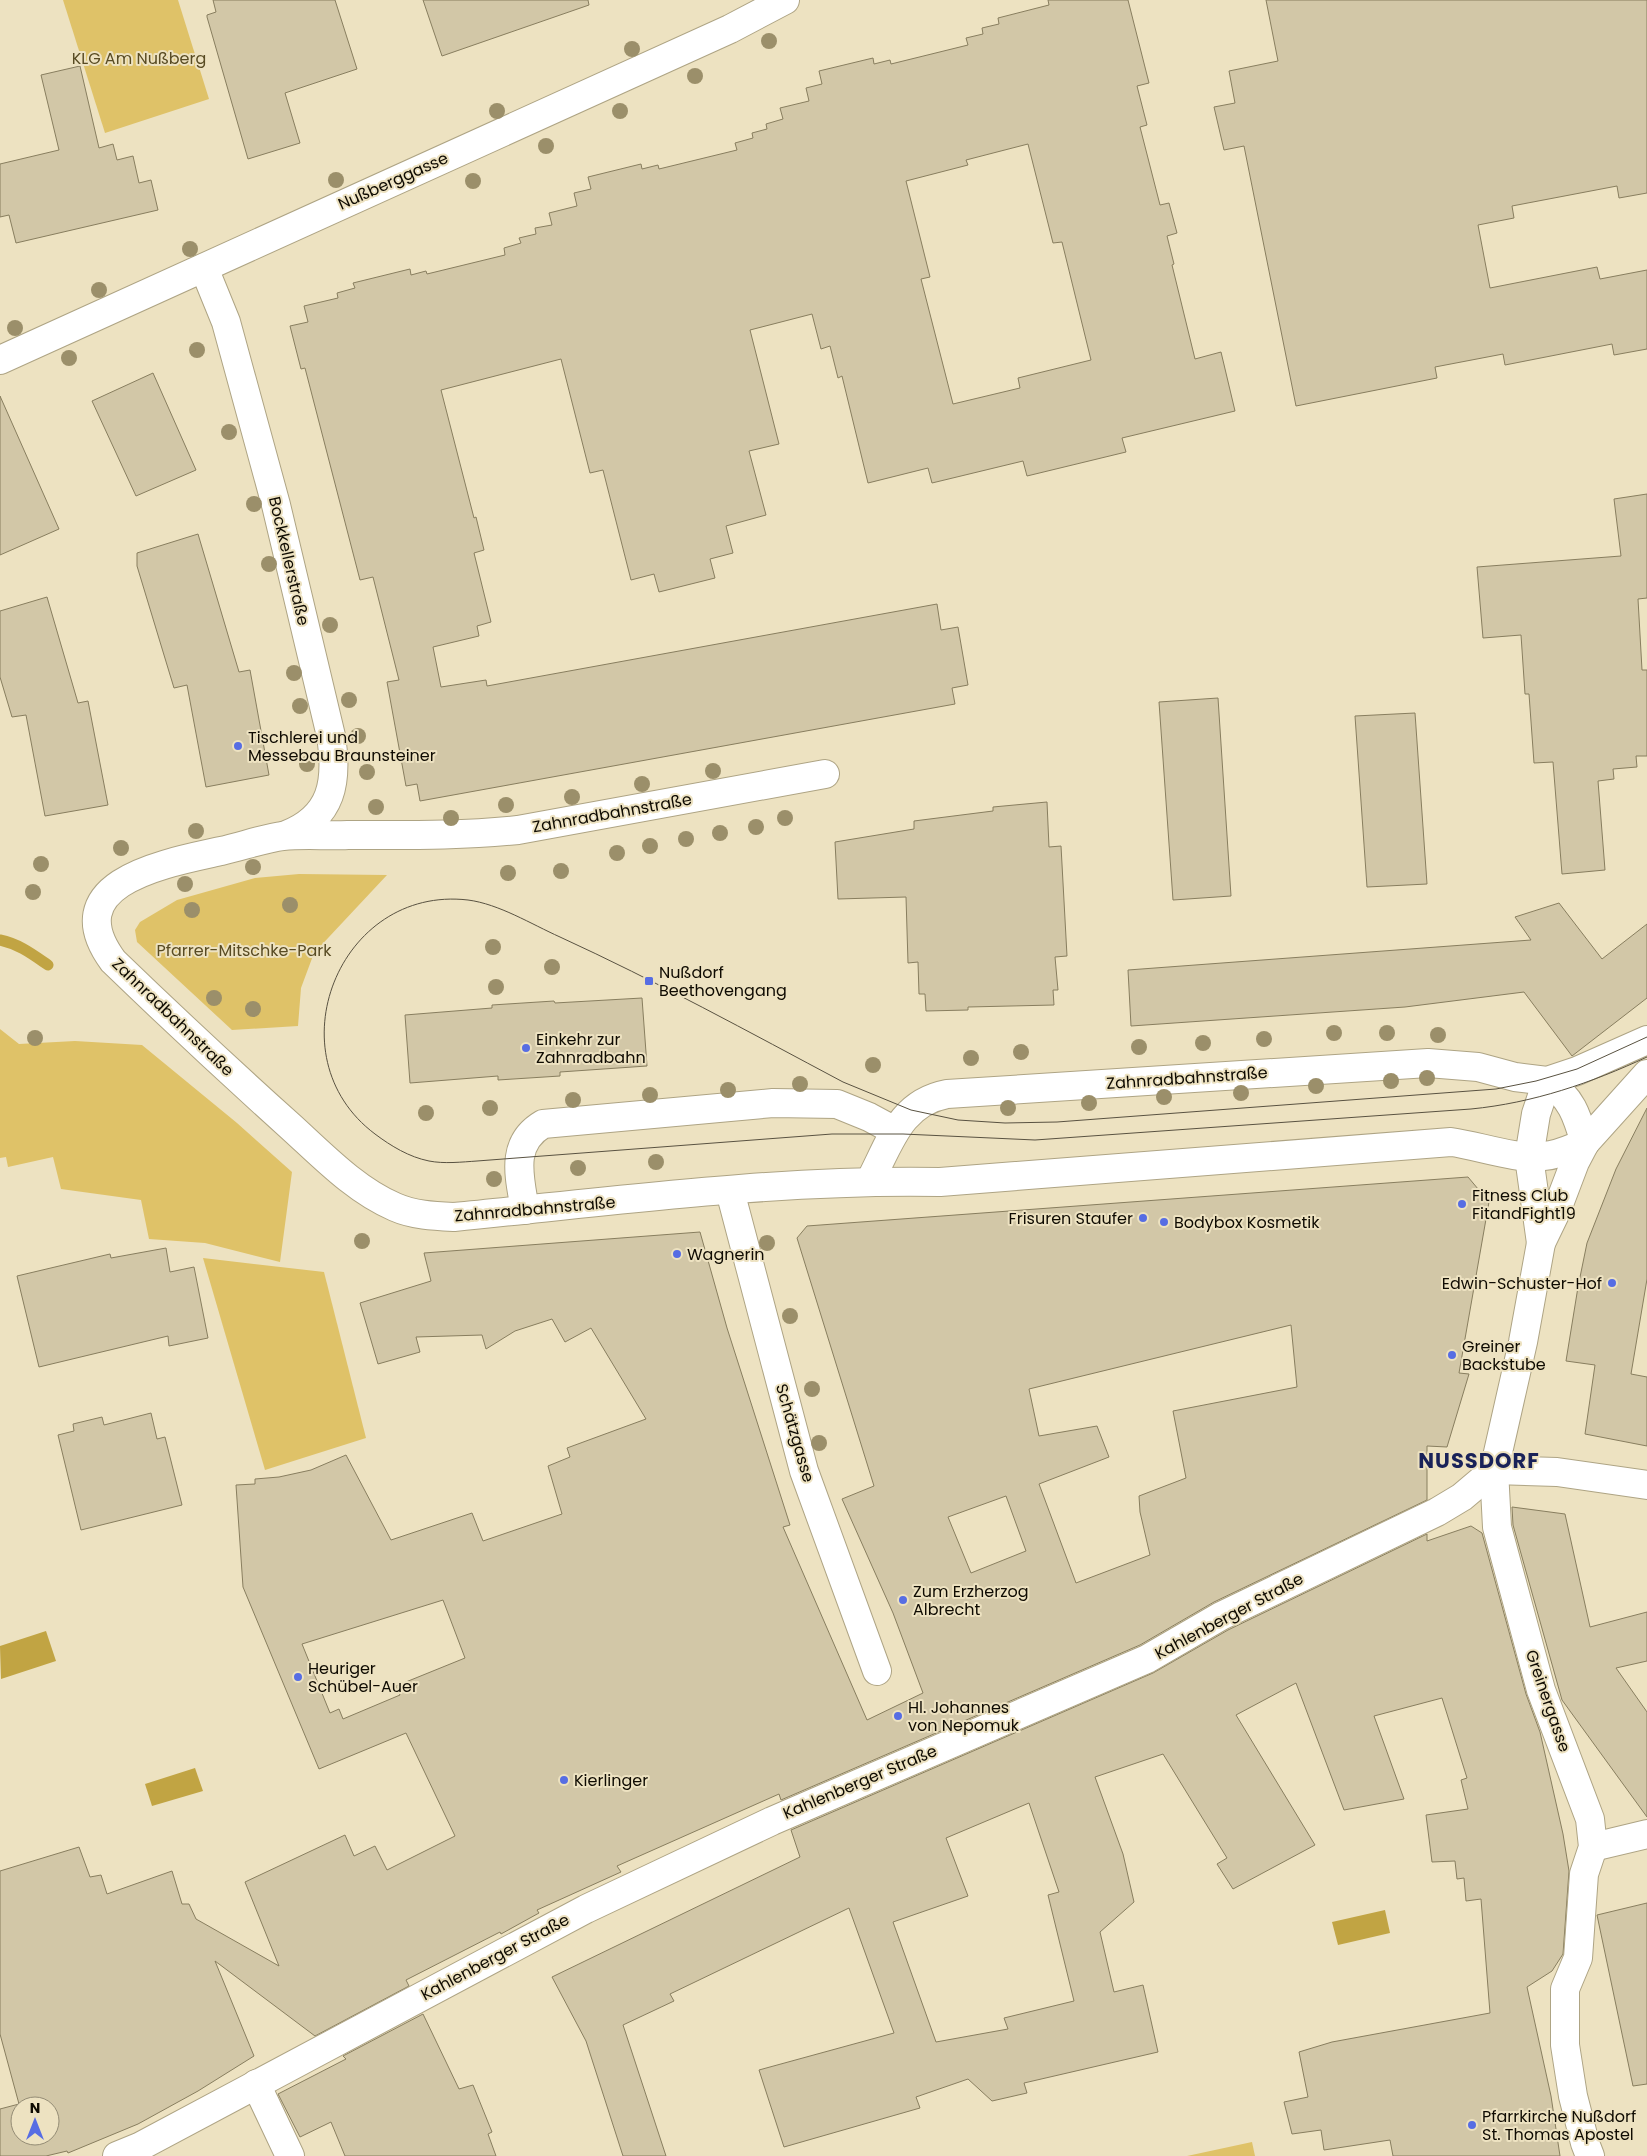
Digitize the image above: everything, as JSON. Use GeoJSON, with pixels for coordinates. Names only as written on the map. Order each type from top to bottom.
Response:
{"type":"FeatureCollection","features":[{"type":"Feature","properties":{"kind":"street","name":"Nußberggasse"},"geometry":{"type":"LineString","coordinates":[[0,360],[730,29],[785,0]]}},
{"type":"Feature","properties":{"kind":"street","name":"Bockkellerstraße"},"geometry":{"type":"LineString","coordinates":[[204,268],[226,322],[276,506],[333,745],[334,764],[331,785],[324,807],[315,820],[300,829],[282,836]]}},
{"type":"Feature","properties":{"kind":"street","name":"Zahnradbahnstraße"},"geometry":{"type":"LineString","coordinates":[[825,774],[518,830],[477,835],[282,836],[161,865],[129,878],[114,888],[102,900],[97,915],[97,927],[102,946],[113,961],[247,1088],[330,1162],[369,1194],[396,1208],[427,1216],[454,1217],[730,1190],[870,1181],[940,1182],[1451,1142],[1529,1157]]}},
{"type":"Feature","properties":{"kind":"street"},"geometry":{"type":"LineString","coordinates":[[1547,1081],[1577,1071],[1647,1040]]}},
{"type":"Feature","properties":{"kind":"street","name":"Zahnradbahnstraße"},"geometry":{"type":"LineString","coordinates":[[870,1181],[895,1131],[911,1110],[930,1097],[969,1092],[1428,1063],[1478,1067],[1515,1077],[1547,1081]]}},
{"type":"Feature","properties":{"kind":"street","name":"Greinergasse"},"geometry":{"type":"LineString","coordinates":[[1590,2156],[1573,2096],[1565,2045],[1565,1989],[1578,1958],[1584,1874],[1592,1847],[1590,1819],[1541,1690],[1497,1527],[1494,1470],[1523,1342],[1541,1243],[1585,1143],[1647,1074]]}},
{"type":"Feature","properties":{"kind":"street"},"geometry":{"type":"LineString","coordinates":[[1547,1081],[1562,1091],[1576,1113],[1585,1143]]}},
{"type":"Feature","properties":{"kind":"street","name":"Greinergasse"},"geometry":{"type":"LineString","coordinates":[[1541,1243],[1529,1157],[1536,1114],[1547,1081]]}},
{"type":"Feature","properties":{"kind":"street"},"geometry":{"type":"LineString","coordinates":[[525,1210],[520,1178],[522,1144],[532,1130],[543,1124],[773,1103],[837,1104],[869,1117],[895,1131]]}},
{"type":"Feature","properties":{"kind":"street","name":"Greinergasse"},"geometry":{"type":"LineString","coordinates":[[1529,1157],[1560,1153],[1585,1143]]}},
{"type":"Feature","properties":{"kind":"street","name":"Schätzgasse"},"geometry":{"type":"LineString","coordinates":[[730,1190],[804,1471],[877,1671]]}},
{"type":"Feature","properties":{"kind":"street"},"geometry":{"type":"LineString","coordinates":[[1494,1470],[1557,1472],[1647,1485]]}},
{"type":"Feature","properties":{"kind":"street","name":"Kahlenberger Straße"},"geometry":{"type":"LineString","coordinates":[[117,2156],[139,2147],[586,1909],[772,1821],[1147,1659],[1221,1616],[1437,1512],[1462,1497],[1494,1470]]}},
{"type":"Feature","properties":{"kind":"street"},"geometry":{"type":"LineString","coordinates":[[1592,1847],[1647,1834]]}},
{"type":"Feature","properties":{"kind":"street"},"geometry":{"type":"LineString","coordinates":[[256,2084],[290,2156]]}},
{"type":"Feature","properties":{"kind":"green space","name":"KLG Am Nußberg"},"geometry":{"type":"Polygon","coordinates":[[[63,0],[178,0],[209,99],[105,133],[63,0]]]}},
{"type":"Feature","properties":{"kind":"green space","name":"Pfarrer-Mitschke-Park"},"geometry":{"type":"Polygon","coordinates":[[[299,874],[387,875],[314,953],[301,988],[298,1026],[232,1030],[137,942],[135,930],[140,922],[177,900],[255,878],[299,874]]]}},
{"type":"Feature","properties":{"kind":"green space"},"geometry":{"type":"Polygon","coordinates":[[[0,1029],[19,1044],[75,1041],[142,1045],[237,1123],[292,1172],[280,1262],[205,1243],[149,1239],[141,1200],[61,1189],[53,1157],[8,1167],[6,1157],[0,1158],[0,1029]]]}},
{"type":"Feature","properties":{"kind":"green space"},"geometry":{"type":"Polygon","coordinates":[[[203,1258],[324,1272],[366,1438],[265,1470],[203,1258]]]}},
{"type":"Feature","properties":{"kind":"green space"},"geometry":{"type":"Polygon","coordinates":[[[1252,2142],[1255,2156],[1187,2156],[1252,2142]]]}},
{"type":"Feature","properties":{"kind":"shaded area"},"geometry":{"type":"Polygon","coordinates":[[[46,1631],[56,1661],[1,1679],[0,1646],[46,1631]]]}},
{"type":"Feature","properties":{"kind":"shaded area"},"geometry":{"type":"Polygon","coordinates":[[[195,1768],[203,1791],[152,1806],[145,1784],[195,1768]]]}},
{"type":"Feature","properties":{"kind":"shaded area"},"geometry":{"type":"Polygon","coordinates":[[[1385,1910],[1390,1933],[1338,1945],[1332,1922],[1385,1910]]]}},
{"type":"Feature","properties":{"kind":"building"},"geometry":{"type":"Polygon","coordinates":[[[213,0],[335,0],[357,69],[285,93],[300,143],[248,159],[207,17],[207,15],[216,12],[213,0]]]}},
{"type":"Feature","properties":{"kind":"building"},"geometry":{"type":"Polygon","coordinates":[[[423,0],[588,0],[589,5],[442,56],[423,0]]]}},
{"type":"Feature","properties":{"kind":"building"},"geometry":{"type":"Polygon","coordinates":[[[1048,0],[1128,0],[1149,83],[1137,86],[1147,125],[1140,127],[1160,205],[1169,203],[1177,233],[1167,236],[1174,264],[1172,265],[1195,359],[1221,352],[1235,411],[1122,438],[1126,452],[1027,476],[1023,461],[932,483],[928,468],[868,483],[842,376],[838,378],[830,346],[821,349],[812,314],[750,330],[779,444],[749,451],[766,515],[726,526],[733,553],[710,559],[715,578],[659,592],[654,574],[631,580],[603,470],[590,473],[561,359],[441,390],[484,550],[474,553],[491,622],[477,626],[479,636],[433,647],[441,687],[486,680],[487,686],[937,604],[941,630],[958,627],[968,685],[952,688],[955,704],[420,801],[417,784],[406,786],[387,682],[399,680],[373,577],[360,580],[305,368],[301,369],[290,326],[308,322],[304,306],[338,298],[337,293],[355,288],[353,283],[410,269],[411,275],[426,271],[427,274],[505,255],[504,248],[521,243],[519,238],[536,234],[535,228],[552,225],[549,213],[577,206],[574,193],[591,189],[588,177],[641,164],[642,169],[658,165],[659,169],[737,150],[735,143],[753,138],[752,133],[767,129],[766,124],[783,119],[780,108],[809,101],[806,88],[822,84],[819,71],[873,58],[874,64],[890,60],[891,64],[968,45],[966,38],[983,34],[982,28],[999,24],[998,18],[1049,5],[1048,0]],[[1028,144],[966,160],[968,165],[906,181],[930,277],[921,279],[953,404],[1020,388],[1018,378],[1091,360],[1062,242],[1053,243],[1028,144]]]}},
{"type":"Feature","properties":{"kind":"building"},"geometry":{"type":"Polygon","coordinates":[[[1266,0],[1647,0],[1647,193],[1619,198],[1617,186],[1512,206],[1514,218],[1478,225],[1490,288],[1597,267],[1600,279],[1647,270],[1647,349],[1614,355],[1612,344],[1505,365],[1503,354],[1435,367],[1437,378],[1296,406],[1244,146],[1224,150],[1214,107],[1235,103],[1229,71],[1278,61],[1266,0]]]}},
{"type":"Feature","properties":{"kind":"building"},"geometry":{"type":"Polygon","coordinates":[[[80,66],[99,148],[113,144],[117,160],[133,156],[139,183],[151,180],[158,210],[16,243],[9,215],[0,217],[0,164],[59,150],[41,75],[80,66]]]}},
{"type":"Feature","properties":{"kind":"building"},"geometry":{"type":"Polygon","coordinates":[[[153,373],[196,470],[136,496],[92,401],[153,373]]]}},
{"type":"Feature","properties":{"kind":"building"},"geometry":{"type":"Polygon","coordinates":[[[0,396],[59,529],[0,555],[0,396]]]}},
{"type":"Feature","properties":{"kind":"building"},"geometry":{"type":"Polygon","coordinates":[[[1647,494],[1647,598],[1638,599],[1642,670],[1647,670],[1647,756],[1636,756],[1637,767],[1613,769],[1614,779],[1598,781],[1605,870],[1562,874],[1553,762],[1534,763],[1529,694],[1525,694],[1521,635],[1483,638],[1477,567],[1621,556],[1614,499],[1647,494]]]}},
{"type":"Feature","properties":{"kind":"building"},"geometry":{"type":"Polygon","coordinates":[[[198,534],[239,672],[250,670],[269,775],[206,787],[187,685],[174,688],[137,566],[137,553],[198,534]]]}},
{"type":"Feature","properties":{"kind":"building"},"geometry":{"type":"Polygon","coordinates":[[[47,597],[78,703],[88,701],[108,805],[45,816],[26,715],[12,717],[0,677],[0,611],[47,597]]]}},
{"type":"Feature","properties":{"kind":"building"},"geometry":{"type":"Polygon","coordinates":[[[1218,698],[1231,896],[1173,900],[1159,702],[1218,698]]]}},
{"type":"Feature","properties":{"kind":"building"},"geometry":{"type":"Polygon","coordinates":[[[1415,713],[1427,884],[1367,887],[1355,716],[1415,713]]]}},
{"type":"Feature","properties":{"kind":"building"},"geometry":{"type":"Polygon","coordinates":[[[1047,802],[1049,847],[1061,846],[1067,956],[1055,957],[1058,990],[1053,990],[1054,1005],[968,1007],[968,1010],[926,1011],[925,994],[919,994],[918,962],[908,963],[906,897],[838,899],[835,842],[914,829],[914,821],[993,811],[993,807],[1047,802]]]}},
{"type":"Feature","properties":{"kind":"building"},"geometry":{"type":"Polygon","coordinates":[[[1559,903],[1602,959],[1647,924],[1647,998],[1572,1056],[1524,992],[1405,1007],[1131,1026],[1128,970],[1531,940],[1515,917],[1559,903]]]}},
{"type":"Feature","properties":{"kind":"building","name":"Einkehr zur Zahnradbahn"},"geometry":{"type":"Polygon","coordinates":[[[642,998],[647,1066],[560,1072],[560,1076],[498,1080],[498,1076],[410,1083],[405,1015],[492,1008],[492,1005],[642,998]]]}},
{"type":"Feature","properties":{"kind":"building","name":"Edwin-Schuster-Hof"},"geometry":{"type":"Polygon","coordinates":[[[1647,1108],[1647,1279],[1631,1374],[1647,1377],[1647,1446],[1585,1434],[1595,1365],[1566,1361],[1587,1243],[1616,1169],[1647,1108]]]}},
{"type":"Feature","properties":{"kind":"building"},"geometry":{"type":"Polygon","coordinates":[[[1468,1177],[1489,1202],[1459,1373],[1469,1374],[1447,1447],[1427,1446],[1427,1500],[1214,1602],[1140,1645],[781,1800],[779,1794],[617,1866],[621,1872],[537,1910],[539,1913],[501,1934],[500,1932],[406,1980],[409,1986],[315,2036],[215,1961],[254,2056],[198,2091],[138,2124],[68,2153],[67,2151],[46,2156],[0,2156],[0,2109],[10,2106],[10,2146],[60,2146],[60,2096],[17,2096],[0,2034],[0,1871],[79,1847],[90,1877],[101,1875],[107,1894],[172,1871],[182,1904],[189,1904],[196,1919],[279,1966],[245,1882],[345,1835],[354,1856],[375,1846],[387,1870],[455,1836],[406,1733],[319,1769],[243,1587],[236,1485],[255,1484],[255,1479],[279,1477],[311,1470],[346,1455],[391,1540],[472,1513],[483,1541],[562,1514],[548,1466],[570,1457],[567,1448],[646,1419],[591,1328],[565,1342],[552,1319],[515,1331],[486,1349],[482,1335],[416,1337],[420,1352],[378,1364],[360,1303],[431,1281],[424,1253],[700,1232],[727,1328],[790,1525],[783,1527],[867,1720],[923,1693],[893,1613],[842,1499],[874,1486],[797,1238],[807,1226],[1468,1177]],[[1291,1325],[1029,1389],[1039,1436],[1097,1426],[1109,1457],[1039,1484],[1076,1583],[1150,1555],[1140,1512],[1139,1496],[1186,1478],[1173,1411],[1297,1387],[1291,1325]],[[1006,1496],[948,1517],[971,1573],[1026,1551],[1006,1496]],[[443,1600],[302,1644],[330,1713],[339,1709],[343,1719],[400,1695],[396,1686],[465,1658],[443,1600]]]}},
{"type":"Feature","properties":{"kind":"building"},"geometry":{"type":"Polygon","coordinates":[[[166,1248],[170,1272],[194,1267],[208,1338],[169,1346],[168,1336],[39,1367],[17,1276],[110,1254],[111,1258],[166,1248]]]}},
{"type":"Feature","properties":{"kind":"building"},"geometry":{"type":"Polygon","coordinates":[[[151,1413],[157,1439],[165,1437],[182,1505],[81,1530],[58,1435],[74,1431],[73,1424],[102,1417],[104,1425],[151,1413]]]}},
{"type":"Feature","properties":{"kind":"building"},"geometry":{"type":"Polygon","coordinates":[[[1512,1507],[1565,1514],[1590,1627],[1647,1612],[1647,1661],[1616,1668],[1647,1712],[1647,1817],[1562,1700],[1513,1525],[1512,1507]]]}},
{"type":"Feature","properties":{"kind":"building"},"geometry":{"type":"Polygon","coordinates":[[[1471,1526],[1482,1533],[1526,1694],[1540,1732],[1563,1834],[1569,1871],[1563,1954],[1552,1971],[1527,1987],[1551,2096],[1560,2156],[1393,2156],[1390,2140],[1324,2150],[1321,2130],[1292,2134],[1284,2102],[1308,2097],[1299,2052],[1332,2042],[1490,2013],[1481,1899],[1466,1901],[1464,1878],[1457,1879],[1455,1861],[1432,1862],[1426,1815],[1468,1809],[1461,1780],[1467,1778],[1442,1698],[1374,1716],[1404,1799],[1344,1810],[1296,1683],[1236,1715],[1315,1845],[1233,1889],[1217,1864],[1227,1858],[1163,1754],[1095,1777],[1123,1854],[1134,1902],[1100,1932],[1114,1992],[1143,1985],[1158,2052],[1024,2083],[1027,2093],[992,2101],[968,2079],[916,2097],[920,2108],[784,2147],[759,2070],[894,2033],[849,1908],[670,1994],[674,2001],[623,2025],[666,2156],[623,2156],[586,2041],[552,1977],[800,1857],[791,1830],[1153,1673],[1228,1630],[1427,1534],[1427,1541],[1471,1526]],[[1029,1803],[946,1838],[968,1896],[893,1922],[936,2042],[1008,2029],[1004,2018],[1074,2001],[1048,1895],[1059,1892],[1029,1803]]]}},
{"type":"Feature","properties":{"kind":"building"},"geometry":{"type":"Polygon","coordinates":[[[1647,1903],[1647,2084],[1633,2086],[1597,1915],[1647,1903]]]}},
{"type":"Feature","properties":{"kind":"building"},"geometry":{"type":"Polygon","coordinates":[[[423,2014],[459,2089],[473,2085],[492,2132],[488,2134],[496,2156],[345,2156],[331,2122],[300,2137],[278,2094],[346,2059],[343,2056],[423,2014]]]}},
{"type":"Feature","properties":{"kind":"waterway"},"geometry":{"type":"LineString","coordinates":[[0,940],[31,953],[48,965]]}},
{"type":"Feature","properties":{"kind":"tram line"},"geometry":{"type":"LineString","coordinates":[[1647,1037],[1577,1069],[1536,1081],[1496,1089],[1057,1122],[1005,1123],[958,1120],[911,1110],[843,1082],[632,971],[515,915],[480,902],[468,900],[423,903],[384,919],[354,947],[334,982],[325,1022],[328,1062],[344,1101],[375,1134],[394,1147],[422,1159],[447,1163],[832,1134],[903,1134],[1035,1140],[1471,1109],[1539,1097],[1605,1075],[1647,1057]]}},
{"type":"Feature","properties":{"kind":"place","name":"Tischlerei und Messebau Braunsteiner"},"geometry":{"type":"Point","coordinates":[238,746]}},
{"type":"Feature","properties":{"kind":"place","name":"Nußdorf Beethovengang"},"geometry":{"type":"Point","coordinates":[649,981]}},
{"type":"Feature","properties":{"kind":"place","name":"Einkehr zur Zahnradbahn"},"geometry":{"type":"Point","coordinates":[526,1048]}},
{"type":"Feature","properties":{"kind":"place","name":"Fitness Club FitandFight19"},"geometry":{"type":"Point","coordinates":[1462,1204]}},
{"type":"Feature","properties":{"kind":"place","name":"Frisuren Staufer"},"geometry":{"type":"Point","coordinates":[1143,1218]}},
{"type":"Feature","properties":{"kind":"place","name":"Bodybox Kosmetik"},"geometry":{"type":"Point","coordinates":[1164,1222]}},
{"type":"Feature","properties":{"kind":"place","name":"Wagnerin"},"geometry":{"type":"Point","coordinates":[677,1254]}},
{"type":"Feature","properties":{"kind":"place","name":"Edwin-Schuster-Hof"},"geometry":{"type":"Point","coordinates":[1612,1283]}},
{"type":"Feature","properties":{"kind":"place","name":"Greiner Backstube"},"geometry":{"type":"Point","coordinates":[1452,1355]}},
{"type":"Feature","properties":{"kind":"place","name":"Zum Erzherzog Albrecht"},"geometry":{"type":"Point","coordinates":[903,1600]}},
{"type":"Feature","properties":{"kind":"place","name":"Heuriger Schübel-Auer"},"geometry":{"type":"Point","coordinates":[298,1677]}},
{"type":"Feature","properties":{"kind":"place","name":"Hl. Johannes von Nepomuk"},"geometry":{"type":"Point","coordinates":[898,1716]}},
{"type":"Feature","properties":{"kind":"place","name":"Kierlinger"},"geometry":{"type":"Point","coordinates":[564,1780]}},
{"type":"Feature","properties":{"kind":"place","name":"Pfarrkirche Nußdorf St. Thomas Apostel"},"geometry":{"type":"Point","coordinates":[1472,2125]}},
{"type":"Feature","properties":{"kind":"district","name":"NUSSDORF"},"geometry":{"type":"Point","coordinates":[1479,1460]}}]}
